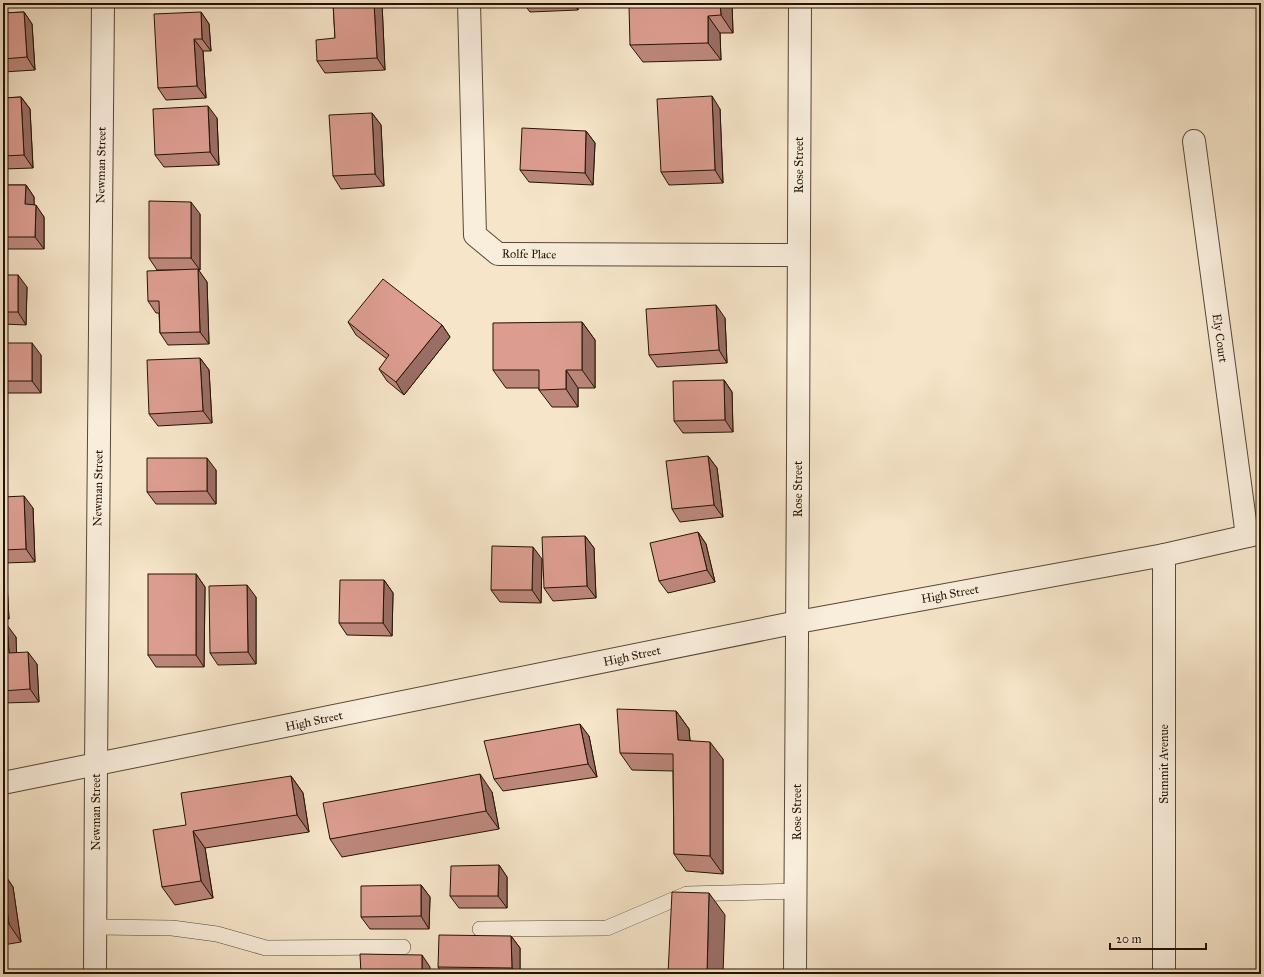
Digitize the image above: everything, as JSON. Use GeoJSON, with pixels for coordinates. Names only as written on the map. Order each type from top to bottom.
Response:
{"type":"FeatureCollection","features":[{"type":"Feature","properties":{"kind":"street","name":"Newman Street"},"geometry":{"type":"LineString","coordinates":[[95,974],[102,3]]}},
{"type":"Feature","properties":{"kind":"street","name":"Rolfe Place"},"geometry":{"type":"LineString","coordinates":[[470,3],[475,235],[498,254],[798,255]]}},
{"type":"Feature","properties":{"kind":"street","name":"Rose Street"},"geometry":{"type":"LineString","coordinates":[[795,974],[800,3]]}},
{"type":"Feature","properties":{"kind":"street","name":"Ely Court"},"geometry":{"type":"LineString","coordinates":[[1194,141],[1254,534]]}},
{"type":"Feature","properties":{"kind":"street","name":"High Street"},"geometry":{"type":"LineString","coordinates":[[3,783],[798,622],[1164,555],[1254,534]]}},
{"type":"Feature","properties":{"kind":"street","name":"Summit Avenue"},"geometry":{"type":"LineString","coordinates":[[1164,555],[1164,974]]}},
{"type":"Feature","properties":{"kind":"lane"},"geometry":{"type":"LineString","coordinates":[[480,930],[606,928],[687,894],[796,891]]}},
{"type":"Feature","properties":{"kind":"lane"},"geometry":{"type":"LineString","coordinates":[[95,927],[172,928],[217,934],[266,948],[403,947]]}},
{"type":"Feature","properties":{"kind":"building"},"geometry":{"type":"Polygon","coordinates":[[[333,3],[374,3],[377,58],[317,61],[316,40],[335,38],[333,3]]]}},
{"type":"Feature","properties":{"kind":"building"},"geometry":{"type":"Polygon","coordinates":[[[644,3],[720,3],[721,15],[708,16],[708,43],[630,45],[629,6],[644,5],[644,3]]]}},
{"type":"Feature","properties":{"kind":"building"},"geometry":{"type":"Polygon","coordinates":[[[24,12],[27,57],[3,59],[3,13],[24,12]]]}},
{"type":"Feature","properties":{"kind":"building"},"geometry":{"type":"Polygon","coordinates":[[[201,12],[202,39],[194,39],[197,86],[158,88],[154,14],[201,12]]]}},
{"type":"Feature","properties":{"kind":"building"},"geometry":{"type":"Polygon","coordinates":[[[712,96],[715,170],[661,172],[657,99],[712,96]]]}},
{"type":"Feature","properties":{"kind":"building"},"geometry":{"type":"Polygon","coordinates":[[[21,97],[24,155],[3,156],[3,98],[21,97]]]}},
{"type":"Feature","properties":{"kind":"building"},"geometry":{"type":"Polygon","coordinates":[[[208,106],[210,152],[155,155],[153,109],[208,106]]]}},
{"type":"Feature","properties":{"kind":"building"},"geometry":{"type":"Polygon","coordinates":[[[372,113],[375,174],[333,176],[329,115],[372,113]]]}},
{"type":"Feature","properties":{"kind":"building"},"geometry":{"type":"Polygon","coordinates":[[[522,128],[586,131],[585,173],[520,170],[522,128]]]}},
{"type":"Feature","properties":{"kind":"building"},"geometry":{"type":"Polygon","coordinates":[[[3,185],[26,185],[25,204],[36,205],[35,237],[3,237],[3,185]]]}},
{"type":"Feature","properties":{"kind":"building"},"geometry":{"type":"Polygon","coordinates":[[[149,201],[191,202],[191,258],[149,258],[149,201]]]}},
{"type":"Feature","properties":{"kind":"building"},"geometry":{"type":"Polygon","coordinates":[[[198,269],[200,332],[160,333],[159,301],[148,301],[147,271],[198,269]]]}},
{"type":"Feature","properties":{"kind":"building"},"geometry":{"type":"Polygon","coordinates":[[[3,275],[18,275],[18,312],[3,312],[3,275]]]}},
{"type":"Feature","properties":{"kind":"building"},"geometry":{"type":"Polygon","coordinates":[[[383,279],[442,325],[396,382],[379,369],[389,355],[348,322],[383,279]]]}},
{"type":"Feature","properties":{"kind":"building"},"geometry":{"type":"Polygon","coordinates":[[[716,305],[719,350],[649,355],[646,309],[716,305]]]}},
{"type":"Feature","properties":{"kind":"building"},"geometry":{"type":"Polygon","coordinates":[[[582,322],[582,370],[566,370],[566,389],[539,390],[539,370],[493,370],[493,323],[582,322]]]}},
{"type":"Feature","properties":{"kind":"building"},"geometry":{"type":"Polygon","coordinates":[[[3,343],[32,343],[32,381],[3,381],[3,343]]]}},
{"type":"Feature","properties":{"kind":"building"},"geometry":{"type":"Polygon","coordinates":[[[200,358],[203,411],[149,414],[147,360],[200,358]]]}},
{"type":"Feature","properties":{"kind":"building"},"geometry":{"type":"Polygon","coordinates":[[[724,380],[725,420],[674,421],[673,381],[724,380]]]}},
{"type":"Feature","properties":{"kind":"building"},"geometry":{"type":"Polygon","coordinates":[[[708,456],[714,505],[672,509],[666,461],[708,456]]]}},
{"type":"Feature","properties":{"kind":"building"},"geometry":{"type":"Polygon","coordinates":[[[147,458],[207,458],[207,491],[147,492],[147,458]]]}},
{"type":"Feature","properties":{"kind":"building"},"geometry":{"type":"Polygon","coordinates":[[[24,496],[26,549],[3,550],[3,497],[24,496]]]}},
{"type":"Feature","properties":{"kind":"building"},"geometry":{"type":"Polygon","coordinates":[[[698,532],[707,570],[659,581],[650,543],[698,532]]]}},
{"type":"Feature","properties":{"kind":"building"},"geometry":{"type":"Polygon","coordinates":[[[585,536],[587,586],[544,588],[542,537],[585,536]]]}},
{"type":"Feature","properties":{"kind":"building"},"geometry":{"type":"Polygon","coordinates":[[[492,546],[533,547],[532,590],[491,590],[492,546]]]}},
{"type":"Feature","properties":{"kind":"building"},"geometry":{"type":"Polygon","coordinates":[[[148,574],[196,574],[196,655],[148,655],[148,574]]]}},
{"type":"Feature","properties":{"kind":"building"},"geometry":{"type":"Polygon","coordinates":[[[340,580],[384,580],[383,623],[339,623],[340,580]]]}},
{"type":"Feature","properties":{"kind":"building"},"geometry":{"type":"Polygon","coordinates":[[[247,585],[248,652],[210,653],[209,586],[247,585]]]}},
{"type":"Feature","properties":{"kind":"building"},"geometry":{"type":"Polygon","coordinates":[[[3,625],[7,625],[9,653],[28,652],[30,689],[3,691],[3,625]]]}},
{"type":"Feature","properties":{"kind":"building"},"geometry":{"type":"Polygon","coordinates":[[[617,709],[676,711],[678,740],[710,742],[710,856],[674,854],[673,754],[620,753],[617,709]]]}},
{"type":"Feature","properties":{"kind":"building"},"geometry":{"type":"Polygon","coordinates":[[[580,724],[588,764],[494,779],[484,741],[580,724]]]}},
{"type":"Feature","properties":{"kind":"building"},"geometry":{"type":"Polygon","coordinates":[[[480,774],[486,811],[330,839],[323,803],[480,774]]]}},
{"type":"Feature","properties":{"kind":"building"},"geometry":{"type":"Polygon","coordinates":[[[291,776],[297,815],[193,831],[201,881],[162,887],[153,830],[186,825],[181,793],[291,776]]]}},
{"type":"Feature","properties":{"kind":"building"},"geometry":{"type":"Polygon","coordinates":[[[499,865],[498,896],[450,896],[451,866],[499,865]]]}},
{"type":"Feature","properties":{"kind":"building"},"geometry":{"type":"Polygon","coordinates":[[[3,885],[9,924],[3,925],[3,885]]]}},
{"type":"Feature","properties":{"kind":"building"},"geometry":{"type":"Polygon","coordinates":[[[421,885],[421,916],[361,917],[361,886],[421,885]]]}},
{"type":"Feature","properties":{"kind":"building"},"geometry":{"type":"Polygon","coordinates":[[[672,892],[709,893],[707,974],[668,974],[672,892]]]}},
{"type":"Feature","properties":{"kind":"building"},"geometry":{"type":"Polygon","coordinates":[[[439,935],[511,936],[512,968],[438,967],[439,935]]]}},
{"type":"Feature","properties":{"kind":"building"},"geometry":{"type":"Polygon","coordinates":[[[360,954],[422,955],[422,974],[361,974],[360,954]]]}}]}
